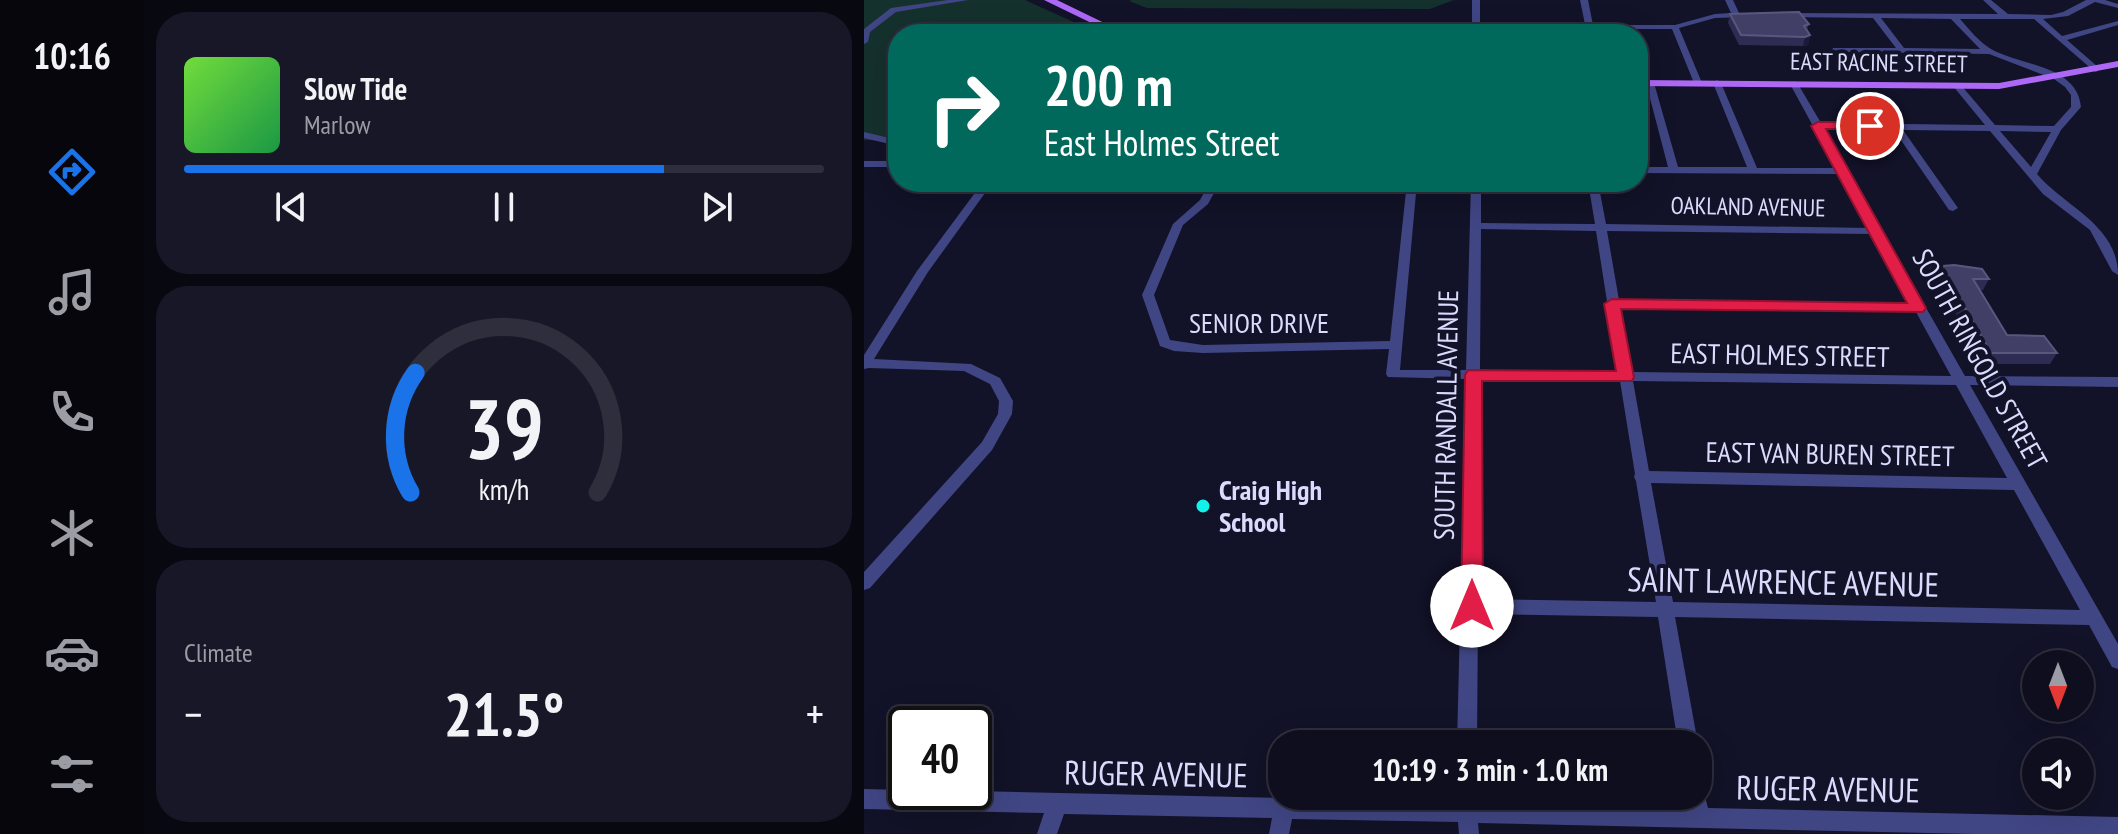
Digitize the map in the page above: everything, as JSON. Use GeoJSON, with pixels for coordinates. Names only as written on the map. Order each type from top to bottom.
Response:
{"type":"FeatureCollection","features":[{"type":"Feature","properties":{"kind":"main road"},"geometry":{"type":"LineString","coordinates":[[1034,0],[1085,24]]}},
{"type":"Feature","properties":{"kind":"main road"},"geometry":{"type":"LineString","coordinates":[[1049,0],[1101,24]]}},
{"type":"Feature","properties":{"kind":"main road","name":"EAST RACINE STREET"},"geometry":{"type":"LineString","coordinates":[[1648,83],[2008,86],[2117,65]]}},
{"type":"Feature","properties":{"kind":"street"},"geometry":{"type":"LineString","coordinates":[[864,42],[865,31],[898,9],[964,0]]}},
{"type":"Feature","properties":{"kind":"street"},"geometry":{"type":"LineString","coordinates":[[1476,0],[1476,24]]}},
{"type":"Feature","properties":{"kind":"street"},"geometry":{"type":"LineString","coordinates":[[1584,0],[1589,24]]}},
{"type":"Feature","properties":{"kind":"street"},"geometry":{"type":"LineString","coordinates":[[1729,0],[1736,15]]}},
{"type":"Feature","properties":{"kind":"street"},"geometry":{"type":"LineString","coordinates":[[1987,0],[2006,17]]}},
{"type":"Feature","properties":{"kind":"street"},"geometry":{"type":"LineString","coordinates":[[1767,15],[2036,17],[2060,16],[2094,0],[2118,6]]}},
{"type":"Feature","properties":{"kind":"street"},"geometry":{"type":"LineString","coordinates":[[1648,28],[1675,27],[1715,16],[1752,15]]}},
{"type":"Feature","properties":{"kind":"street"},"geometry":{"type":"LineString","coordinates":[[1875,16],[1903,52]]}},
{"type":"Feature","properties":{"kind":"street"},"geometry":{"type":"LineString","coordinates":[[1953,16],[1991,52]]}},
{"type":"Feature","properties":{"kind":"street"},"geometry":{"type":"LineString","coordinates":[[2036,17],[2095,69]]}},
{"type":"Feature","properties":{"kind":"street"},"geometry":{"type":"LineString","coordinates":[[2061,39],[2118,23]]}},
{"type":"Feature","properties":{"kind":"street"},"geometry":{"type":"LineString","coordinates":[[1675,27],[1698,83]]}},
{"type":"Feature","properties":{"kind":"street"},"geometry":{"type":"LineString","coordinates":[[1836,50],[1991,52],[2057,76],[2073,90],[2078,103],[2057,129],[2032,175]]}},
{"type":"Feature","properties":{"kind":"street"},"geometry":{"type":"LineString","coordinates":[[1717,83],[1753,171]]}},
{"type":"Feature","properties":{"kind":"street","name":"SOUTH RINGOLD STREET"},"geometry":{"type":"LineString","coordinates":[[1794,84],[2118,661]]}},
{"type":"Feature","properties":{"kind":"street"},"geometry":{"type":"LineString","coordinates":[[1957,86],[2053,198],[2095,228],[2118,271]]}},
{"type":"Feature","properties":{"kind":"street"},"geometry":{"type":"LineString","coordinates":[[1648,95],[1674,170]]}},
{"type":"Feature","properties":{"kind":"street"},"geometry":{"type":"LineString","coordinates":[[1818,126],[2057,129]]}},
{"type":"Feature","properties":{"kind":"street"},"geometry":{"type":"LineString","coordinates":[[1896,126],[1953,208]]}},
{"type":"Feature","properties":{"kind":"street"},"geometry":{"type":"LineString","coordinates":[[864,135],[888,141]]}},
{"type":"Feature","properties":{"kind":"street"},"geometry":{"type":"LineString","coordinates":[[864,164],[888,162]]}},
{"type":"Feature","properties":{"kind":"street"},"geometry":{"type":"LineString","coordinates":[[1648,170],[1842,171]]}},
{"type":"Feature","properties":{"kind":"street"},"geometry":{"type":"LineString","coordinates":[[864,583],[987,446],[1005,414],[1006,401],[995,381],[966,367],[865,363],[923,271],[981,192]]}},
{"type":"Feature","properties":{"kind":"street","name":"SENIOR DRIVE"},"geometry":{"type":"LineString","coordinates":[[1210,192],[1204,202],[1178,224],[1148,295],[1165,343],[1174,347],[1203,349],[1395,345]]}},
{"type":"Feature","properties":{"kind":"street"},"geometry":{"type":"LineString","coordinates":[[1395,345],[1411,192]]}},
{"type":"Feature","properties":{"kind":"street","name":"SOUTH RANDALL AVENUE"},"geometry":{"type":"LineString","coordinates":[[1468,730],[1472,606],[1476,192]]}},
{"type":"Feature","properties":{"kind":"street"},"geometry":{"type":"LineString","coordinates":[[1595,192],[1686,730]]}},
{"type":"Feature","properties":{"kind":"street","name":"OAKLAND AVENUE"},"geometry":{"type":"LineString","coordinates":[[1475,226],[1876,231]]}},
{"type":"Feature","properties":{"kind":"street"},"geometry":{"type":"LineString","coordinates":[[1612,304],[1918,308]]}},
{"type":"Feature","properties":{"kind":"street","name":"EAST HOLMES STREET"},"geometry":{"type":"LineString","coordinates":[[1395,345],[1393,374],[2118,382]]}},
{"type":"Feature","properties":{"kind":"street","name":"EAST VAN BUREN STREET"},"geometry":{"type":"LineString","coordinates":[[1641,477],[2018,484]]}},
{"type":"Feature","properties":{"kind":"street","name":"SAINT LAWRENCE AVENUE"},"geometry":{"type":"LineString","coordinates":[[1472,606],[2094,618]]}},
{"type":"Feature","properties":{"kind":"street","name":"RUGER AVENUE"},"geometry":{"type":"LineString","coordinates":[[864,799],[1268,808]]}},
{"type":"Feature","properties":{"kind":"street"},"geometry":{"type":"LineString","coordinates":[[1047,834],[1057,804]]}},
{"type":"Feature","properties":{"kind":"street"},"geometry":{"type":"LineString","coordinates":[[1279,834],[1284,810]]}},
{"type":"Feature","properties":{"kind":"street"},"geometry":{"type":"LineString","coordinates":[[1467,810],[1469,834]]}},
{"type":"Feature","properties":{"kind":"street","name":"RUGER AVENUE"},"geometry":{"type":"LineString","coordinates":[[1522,810],[1670,826],[1700,818],[1863,828],[2118,828]]}},
{"type":"Feature","properties":{"kind":"street"},"geometry":{"type":"LineString","coordinates":[[1699,810],[1700,818]]}},
{"type":"Feature","properties":{"kind":"green space"},"geometry":{"type":"Polygon","coordinates":[[[864,0],[1025,0],[1078,24],[888,24],[888,140],[864,140],[864,0]]]}},
{"type":"Feature","properties":{"kind":"green space"},"geometry":{"type":"Polygon","coordinates":[[[1454,0],[1430,9],[1147,8],[1129,1],[1454,0]]]}},
{"type":"Feature","properties":{"kind":"building"},"geometry":{"type":"Polygon","coordinates":[[[1799,12],[1809,24],[1804,26],[1810,35],[1805,37],[1741,35],[1730,14],[1799,12]]]}},
{"type":"Feature","properties":{"kind":"building"},"geometry":{"type":"Polygon","coordinates":[[[1954,265],[1982,269],[1989,279],[1973,279],[2007,335],[2044,336],[2057,353],[1991,353],[1953,288],[1930,267],[1954,265]]]}},
{"type":"Feature","properties":{"kind":"place","name":"Craig High School"},"geometry":{"type":"Point","coordinates":[1203,506]}},
{"type":"Feature","properties":{"kind":"route"},"geometry":{"type":"LineString","coordinates":[[1472,606],[1474,375],[1626,377],[1612,304],[1918,308],[1818,126],[1870,126]]}}]}
